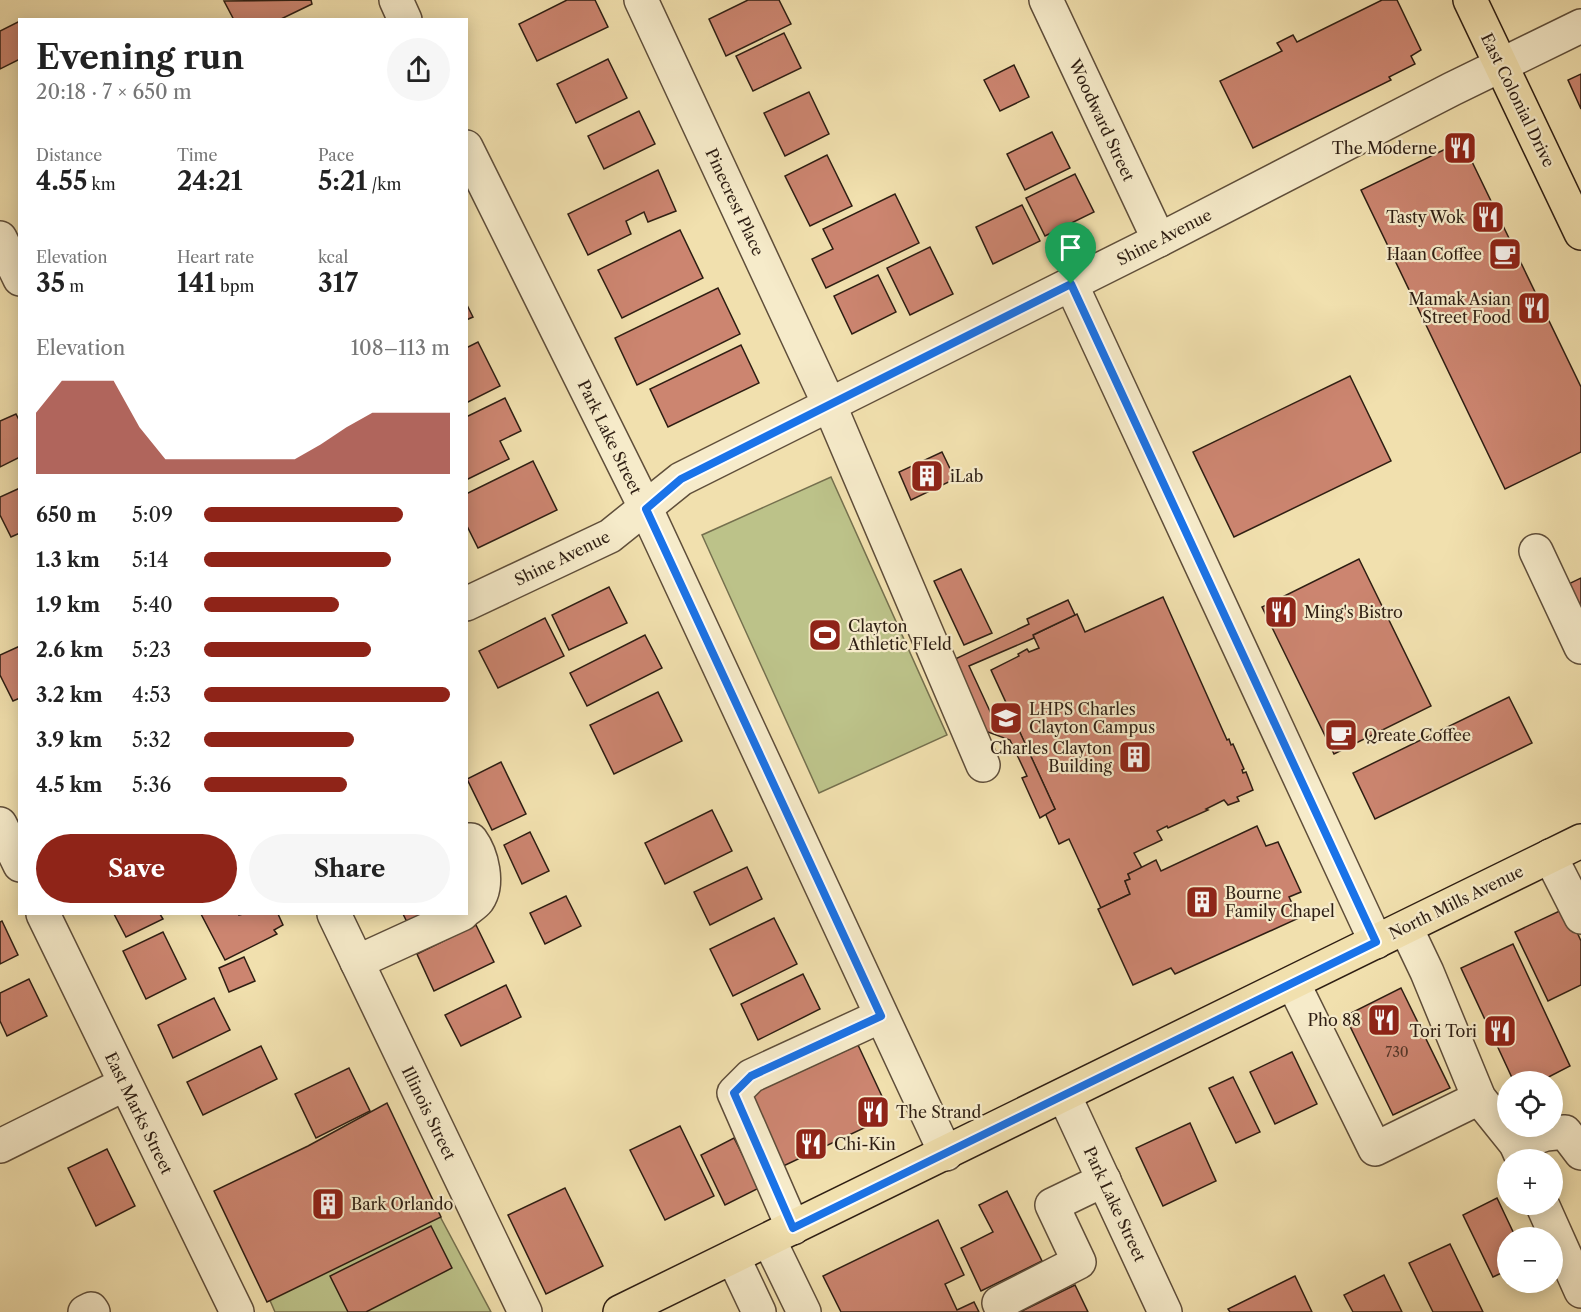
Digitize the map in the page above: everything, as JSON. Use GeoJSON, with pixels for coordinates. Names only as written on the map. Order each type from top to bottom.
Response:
{"type":"FeatureCollection","features":[{"type":"Feature","properties":{"kind":"main road","name":"East Colonial Drive"},"geometry":{"type":"LineString","coordinates":[[1470,0],[1581,233]]}},
{"type":"Feature","properties":{"kind":"main road","name":"North Mills Avenue"},"geometry":{"type":"LineString","coordinates":[[620,1312],[1581,841]]}},
{"type":"Feature","properties":{"kind":"street"},"geometry":{"type":"LineString","coordinates":[[396,0],[404,18]]}},
{"type":"Feature","properties":{"kind":"street","name":"Pinecrest Place"},"geometry":{"type":"LineString","coordinates":[[641,0],[829,404],[983,765]]}},
{"type":"Feature","properties":{"kind":"street","name":"Woodward Street"},"geometry":{"type":"LineString","coordinates":[[1046,0],[1159,240]]}},
{"type":"Feature","properties":{"kind":"street","name":"Shine Avenue"},"geometry":{"type":"LineString","coordinates":[[468,603],[610,536],[681,479],[1159,240],[1501,65],[1581,27]]}},
{"type":"Feature","properties":{"kind":"street","name":"Park Lake Street"},"geometry":{"type":"LineString","coordinates":[[468,151],[646,509],[945,1154]]}},
{"type":"Feature","properties":{"kind":"street"},"geometry":{"type":"LineString","coordinates":[[0,237],[14,279]]}},
{"type":"Feature","properties":{"kind":"street"},"geometry":{"type":"LineString","coordinates":[[1071,284],[1376,942]]}},
{"type":"Feature","properties":{"kind":"street"},"geometry":{"type":"LineString","coordinates":[[1536,550],[1581,647]]}},
{"type":"Feature","properties":{"kind":"street"},"geometry":{"type":"LineString","coordinates":[[7,825],[18,859]]}},
{"type":"Feature","properties":{"kind":"street"},"geometry":{"type":"LineString","coordinates":[[468,840],[471,840],[477,849],[484,881],[478,899],[468,908]]}},
{"type":"Feature","properties":{"kind":"street"},"geometry":{"type":"LineString","coordinates":[[1550,856],[1581,917]]}},
{"type":"Feature","properties":{"kind":"street","name":"East Marks Street"},"geometry":{"type":"LineString","coordinates":[[43,915],[237,1312]]}},
{"type":"Feature","properties":{"kind":"street","name":"Illinois Street"},"geometry":{"type":"LineString","coordinates":[[334,915],[525,1312]]}},
{"type":"Feature","properties":{"kind":"street"},"geometry":{"type":"LineString","coordinates":[[357,962],[460,915]]}},
{"type":"Feature","properties":{"kind":"street"},"geometry":{"type":"LineString","coordinates":[[1406,928],[1427,972],[1479,1098],[1517,1149]]}},
{"type":"Feature","properties":{"kind":"street"},"geometry":{"type":"LineString","coordinates":[[1293,983],[1375,1149],[1479,1098]]}},
{"type":"Feature","properties":{"kind":"street"},"geometry":{"type":"LineString","coordinates":[[804,1312],[781,1234],[734,1093],[751,1076],[881,1016]]}},
{"type":"Feature","properties":{"kind":"street"},"geometry":{"type":"LineString","coordinates":[[0,1146],[125,1084]]}},
{"type":"Feature","properties":{"kind":"street","name":"Park Lake Street"},"geometry":{"type":"LineString","coordinates":[[1064,1095],[1104,1180],[1157,1310]]}},
{"type":"Feature","properties":{"kind":"street"},"geometry":{"type":"LineString","coordinates":[[1524,1149],[1546,1134],[1565,1132],[1581,1153]]}},
{"type":"Feature","properties":{"kind":"street"},"geometry":{"type":"LineString","coordinates":[[999,1303],[1079,1262],[1052,1205],[1104,1180]]}},
{"type":"Feature","properties":{"kind":"street"},"geometry":{"type":"LineString","coordinates":[[1547,1215],[1581,1292]]}},
{"type":"Feature","properties":{"kind":"street"},"geometry":{"type":"LineString","coordinates":[[732,1257],[759,1312]]}},
{"type":"Feature","properties":{"kind":"green space","name":"Clayton Athletic FIeld"},"geometry":{"type":"Polygon","coordinates":[[[831,477],[947,735],[819,793],[702,535],[831,477]]]}},
{"type":"Feature","properties":{"kind":"green space"},"geometry":{"type":"Polygon","coordinates":[[[411,1162],[491,1312],[275,1312],[249,1252],[411,1162]]]}},
{"type":"Feature","properties":{"kind":"building"},"geometry":{"type":"Polygon","coordinates":[[[311,0],[312,4],[283,18],[233,18],[224,1],[311,0]]]}},
{"type":"Feature","properties":{"kind":"building"},"geometry":{"type":"Polygon","coordinates":[[[567,0],[595,0],[608,27],[537,61],[519,24],[567,0]]]}},
{"type":"Feature","properties":{"kind":"building"},"geometry":{"type":"Polygon","coordinates":[[[748,0],[779,0],[791,24],[726,56],[709,19],[748,0]]]}},
{"type":"Feature","properties":{"kind":"building"},"geometry":{"type":"Polygon","coordinates":[[[1382,0],[1397,0],[1421,50],[1411,56],[1415,64],[1389,77],[1391,80],[1253,148],[1220,81],[1282,51],[1277,43],[1293,35],[1297,42],[1382,0]]]}},
{"type":"Feature","properties":{"kind":"building"},"geometry":{"type":"Polygon","coordinates":[[[18,22],[18,60],[0,69],[0,31],[18,22]]]}},
{"type":"Feature","properties":{"kind":"building"},"geometry":{"type":"Polygon","coordinates":[[[784,33],[801,68],[753,91],[736,56],[784,33]]]}},
{"type":"Feature","properties":{"kind":"building"},"geometry":{"type":"Polygon","coordinates":[[[608,59],[627,98],[576,123],[557,84],[608,59]]]}},
{"type":"Feature","properties":{"kind":"building"},"geometry":{"type":"Polygon","coordinates":[[[1014,65],[1029,97],[1000,111],[984,80],[1014,65]]]}},
{"type":"Feature","properties":{"kind":"building"},"geometry":{"type":"Polygon","coordinates":[[[1581,74],[1581,109],[1568,80],[1581,74]]]}},
{"type":"Feature","properties":{"kind":"building"},"geometry":{"type":"Polygon","coordinates":[[[809,92],[829,134],[785,156],[764,113],[809,92]]]}},
{"type":"Feature","properties":{"kind":"building"},"geometry":{"type":"Polygon","coordinates":[[[639,111],[655,144],[604,169],[588,136],[639,111]]]}},
{"type":"Feature","properties":{"kind":"building"},"geometry":{"type":"Polygon","coordinates":[[[1052,132],[1070,168],[1025,190],[1007,154],[1052,132]]]}},
{"type":"Feature","properties":{"kind":"building"},"geometry":{"type":"Polygon","coordinates":[[[1462,141],[1581,387],[1581,452],[1505,489],[1361,190],[1462,141]]]}},
{"type":"Feature","properties":{"kind":"building"},"geometry":{"type":"Polygon","coordinates":[[[827,155],[852,206],[810,226],[785,176],[827,155]]]}},
{"type":"Feature","properties":{"kind":"building"},"geometry":{"type":"Polygon","coordinates":[[[658,170],[676,211],[648,222],[644,212],[626,221],[631,234],[588,255],[568,214],[658,170]]]}},
{"type":"Feature","properties":{"kind":"building"},"geometry":{"type":"Polygon","coordinates":[[[1075,174],[1094,212],[1045,236],[1026,198],[1075,174]]]}},
{"type":"Feature","properties":{"kind":"building"},"geometry":{"type":"Polygon","coordinates":[[[895,194],[919,243],[826,288],[812,259],[833,249],[823,229],[895,194]]]}},
{"type":"Feature","properties":{"kind":"building"},"geometry":{"type":"Polygon","coordinates":[[[1022,205],[1040,241],[993,264],[976,227],[1022,205]]]}},
{"type":"Feature","properties":{"kind":"building"},"geometry":{"type":"Polygon","coordinates":[[[680,230],[703,278],[622,318],[598,270],[680,230]]]}},
{"type":"Feature","properties":{"kind":"building"},"geometry":{"type":"Polygon","coordinates":[[[930,247],[953,294],[910,315],[887,268],[930,247]]]}},
{"type":"Feature","properties":{"kind":"building"},"geometry":{"type":"Polygon","coordinates":[[[878,275],[896,312],[852,334],[834,296],[878,275]]]}},
{"type":"Feature","properties":{"kind":"building"},"geometry":{"type":"Polygon","coordinates":[[[718,288],[740,334],[637,385],[615,338],[718,288]]]}},
{"type":"Feature","properties":{"kind":"building"},"geometry":{"type":"Polygon","coordinates":[[[468,307],[473,317],[468,319],[468,307]]]}},
{"type":"Feature","properties":{"kind":"building"},"geometry":{"type":"Polygon","coordinates":[[[478,342],[500,386],[468,402],[468,347],[478,342]]]}},
{"type":"Feature","properties":{"kind":"building"},"geometry":{"type":"Polygon","coordinates":[[[741,345],[759,383],[668,427],[650,389],[741,345]]]}},
{"type":"Feature","properties":{"kind":"building"},"geometry":{"type":"Polygon","coordinates":[[[1350,376],[1391,461],[1234,537],[1193,452],[1350,376]]]}},
{"type":"Feature","properties":{"kind":"building"},"geometry":{"type":"Polygon","coordinates":[[[505,398],[521,431],[500,441],[509,459],[468,479],[468,416],[505,398]]]}},
{"type":"Feature","properties":{"kind":"building"},"geometry":{"type":"Polygon","coordinates":[[[16,414],[18,418],[18,458],[0,467],[0,421],[16,414]]]}},
{"type":"Feature","properties":{"kind":"building","name":"iLab"},"geometry":{"type":"Polygon","coordinates":[[[942,452],[955,479],[911,500],[899,472],[942,452]]]}},
{"type":"Feature","properties":{"kind":"building"},"geometry":{"type":"Polygon","coordinates":[[[533,461],[557,510],[478,548],[468,528],[468,493],[533,461]]]}},
{"type":"Feature","properties":{"kind":"building"},"geometry":{"type":"Polygon","coordinates":[[[18,489],[18,534],[11,537],[0,515],[0,497],[18,489]]]}},
{"type":"Feature","properties":{"kind":"building"},"geometry":{"type":"Polygon","coordinates":[[[1359,559],[1431,706],[1334,754],[1262,607],[1359,559]]]}},
{"type":"Feature","properties":{"kind":"building"},"geometry":{"type":"Polygon","coordinates":[[[961,569],[992,633],[964,645],[934,581],[961,569]]]}},
{"type":"Feature","properties":{"kind":"building"},"geometry":{"type":"Polygon","coordinates":[[[1581,578],[1581,636],[1558,589],[1581,578]]]}},
{"type":"Feature","properties":{"kind":"building"},"geometry":{"type":"Polygon","coordinates":[[[609,587],[627,623],[569,650],[552,615],[609,587]]]}},
{"type":"Feature","properties":{"kind":"building","name":"Charles Clayton Building"},"geometry":{"type":"Polygon","coordinates":[[[1163,597],[1227,740],[1229,739],[1231,745],[1233,744],[1244,769],[1243,773],[1246,772],[1253,790],[1237,797],[1239,801],[1228,805],[1224,800],[1206,809],[1208,810],[1157,831],[1162,840],[1134,853],[1142,868],[1128,874],[1130,879],[1125,881],[1130,894],[1101,908],[1069,839],[1059,844],[1045,813],[1055,809],[991,670],[1019,656],[1018,654],[1027,649],[1029,652],[1039,648],[1033,635],[1077,614],[1085,632],[1163,597]]]}},
{"type":"Feature","properties":{"kind":"building"},"geometry":{"type":"Polygon","coordinates":[[[1068,600],[1075,615],[1033,635],[1034,638],[969,666],[994,720],[1018,728],[1055,809],[1040,818],[1022,778],[1027,776],[1010,740],[985,731],[953,660],[1029,624],[1027,619],[1068,600]]]}},
{"type":"Feature","properties":{"kind":"building"},"geometry":{"type":"Polygon","coordinates":[[[545,618],[564,656],[498,688],[479,651],[545,618]]]}},
{"type":"Feature","properties":{"kind":"building"},"geometry":{"type":"Polygon","coordinates":[[[645,635],[662,668],[587,706],[570,673],[645,635]]]}},
{"type":"Feature","properties":{"kind":"building"},"geometry":{"type":"Polygon","coordinates":[[[18,647],[18,699],[13,701],[0,675],[0,655],[18,647]]]}},
{"type":"Feature","properties":{"kind":"building"},"geometry":{"type":"Polygon","coordinates":[[[658,692],[682,741],[614,774],[590,725],[658,692]]]}},
{"type":"Feature","properties":{"kind":"building"},"geometry":{"type":"Polygon","coordinates":[[[1509,697],[1532,743],[1375,819],[1353,773],[1509,697]]]}},
{"type":"Feature","properties":{"kind":"building"},"geometry":{"type":"Polygon","coordinates":[[[501,762],[526,814],[492,830],[468,778],[501,762]]]}},
{"type":"Feature","properties":{"kind":"building"},"geometry":{"type":"Polygon","coordinates":[[[712,810],[732,851],[665,884],[645,843],[712,810]]]}},
{"type":"Feature","properties":{"kind":"building","name":"Bourne Family Chapel"},"geometry":{"type":"Polygon","coordinates":[[[1257,826],[1266,846],[1278,842],[1301,892],[1289,897],[1299,918],[1175,974],[1171,968],[1133,985],[1098,909],[1130,894],[1125,881],[1130,879],[1128,874],[1156,860],[1161,871],[1257,826]]]}},
{"type":"Feature","properties":{"kind":"building"},"geometry":{"type":"Polygon","coordinates":[[[530,832],[549,871],[522,884],[504,845],[530,832]]]}},
{"type":"Feature","properties":{"kind":"building"},"geometry":{"type":"Polygon","coordinates":[[[747,867],[762,899],[710,925],[694,892],[747,867]]]}},
{"type":"Feature","properties":{"kind":"building"},"geometry":{"type":"Polygon","coordinates":[[[566,896],[581,926],[545,944],[530,913],[566,896]]]}},
{"type":"Feature","properties":{"kind":"building"},"geometry":{"type":"Polygon","coordinates":[[[1566,908],[1581,941],[1581,985],[1548,1001],[1515,932],[1566,908]]]}},
{"type":"Feature","properties":{"kind":"building"},"geometry":{"type":"Polygon","coordinates":[[[115,915],[161,915],[163,919],[126,937],[115,915]]]}},
{"type":"Feature","properties":{"kind":"building"},"geometry":{"type":"Polygon","coordinates":[[[202,915],[278,915],[283,925],[274,930],[277,934],[225,960],[202,915]]]}},
{"type":"Feature","properties":{"kind":"building"},"geometry":{"type":"Polygon","coordinates":[[[404,915],[443,915],[411,930],[404,915]]]}},
{"type":"Feature","properties":{"kind":"building"},"geometry":{"type":"Polygon","coordinates":[[[774,918],[797,964],[733,996],[710,949],[774,918]]]}},
{"type":"Feature","properties":{"kind":"building"},"geometry":{"type":"Polygon","coordinates":[[[2,921],[18,955],[0,964],[0,922],[2,921]]]}},
{"type":"Feature","properties":{"kind":"building"},"geometry":{"type":"Polygon","coordinates":[[[476,925],[494,962],[434,991],[417,954],[476,925]]]}},
{"type":"Feature","properties":{"kind":"building"},"geometry":{"type":"Polygon","coordinates":[[[163,932],[186,979],[146,999],[123,951],[163,932]]]}},
{"type":"Feature","properties":{"kind":"building"},"geometry":{"type":"Polygon","coordinates":[[[1513,944],[1570,1066],[1560,1071],[1509,1071],[1461,968],[1513,944]]]}},
{"type":"Feature","properties":{"kind":"building"},"geometry":{"type":"Polygon","coordinates":[[[244,957],[255,981],[229,992],[219,968],[244,957]]]}},
{"type":"Feature","properties":{"kind":"building"},"geometry":{"type":"Polygon","coordinates":[[[803,974],[820,1009],[758,1040],[741,1004],[803,974]]]}},
{"type":"Feature","properties":{"kind":"building"},"geometry":{"type":"Polygon","coordinates":[[[29,979],[47,1016],[7,1036],[0,1021],[0,993],[29,979]]]}},
{"type":"Feature","properties":{"kind":"building"},"geometry":{"type":"Polygon","coordinates":[[[506,985],[521,1017],[461,1046],[445,1015],[506,985]]]}},
{"type":"Feature","properties":{"kind":"building"},"geometry":{"type":"Polygon","coordinates":[[[1401,988],[1450,1088],[1393,1115],[1345,1016],[1401,988]]]}},
{"type":"Feature","properties":{"kind":"building"},"geometry":{"type":"Polygon","coordinates":[[[214,998],[230,1030],[173,1058],[158,1025],[214,998]]]}},
{"type":"Feature","properties":{"kind":"building"},"geometry":{"type":"Polygon","coordinates":[[[858,1045],[887,1107],[881,1120],[777,1169],[743,1098],[858,1045]]]}},
{"type":"Feature","properties":{"kind":"building"},"geometry":{"type":"Polygon","coordinates":[[[261,1046],[277,1079],[203,1115],[187,1082],[261,1046]]]}},
{"type":"Feature","properties":{"kind":"building"},"geometry":{"type":"Polygon","coordinates":[[[1292,1052],[1317,1104],[1275,1124],[1250,1072],[1292,1052]]]}},
{"type":"Feature","properties":{"kind":"building"},"geometry":{"type":"Polygon","coordinates":[[[349,1068],[370,1111],[316,1138],[295,1094],[349,1068]]]}},
{"type":"Feature","properties":{"kind":"building"},"geometry":{"type":"Polygon","coordinates":[[[1233,1077],[1260,1132],[1236,1143],[1209,1088],[1233,1077]]]}},
{"type":"Feature","properties":{"kind":"building","name":"Bark Orlando"},"geometry":{"type":"Polygon","coordinates":[[[387,1103],[441,1217],[267,1302],[214,1191],[308,1146],[387,1103]]]}},
{"type":"Feature","properties":{"kind":"building"},"geometry":{"type":"Polygon","coordinates":[[[1190,1123],[1216,1181],[1163,1206],[1136,1148],[1190,1123]]]}},
{"type":"Feature","properties":{"kind":"building"},"geometry":{"type":"Polygon","coordinates":[[[680,1126],[714,1196],[665,1220],[630,1150],[680,1126]]]}},
{"type":"Feature","properties":{"kind":"building"},"geometry":{"type":"Polygon","coordinates":[[[734,1138],[759,1188],[725,1205],[701,1155],[734,1138]]]}},
{"type":"Feature","properties":{"kind":"building"},"geometry":{"type":"Polygon","coordinates":[[[107,1149],[135,1206],[96,1226],[68,1168],[107,1149]]]}},
{"type":"Feature","properties":{"kind":"building"},"geometry":{"type":"Polygon","coordinates":[[[565,1188],[603,1266],[546,1294],[508,1215],[565,1188]]]}},
{"type":"Feature","properties":{"kind":"building"},"geometry":{"type":"Polygon","coordinates":[[[1007,1191],[1042,1261],[981,1291],[961,1248],[993,1232],[979,1205],[1007,1191]]]}},
{"type":"Feature","properties":{"kind":"building"},"geometry":{"type":"Polygon","coordinates":[[[1497,1198],[1497,1215],[1505,1215],[1511,1227],[1497,1227],[1497,1275],[1493,1277],[1463,1215],[1497,1198]]]}},
{"type":"Feature","properties":{"kind":"building"},"geometry":{"type":"Polygon","coordinates":[[[938,1220],[964,1275],[945,1284],[957,1310],[974,1302],[979,1312],[841,1312],[823,1276],[938,1220]]]}},
{"type":"Feature","properties":{"kind":"building"},"geometry":{"type":"Polygon","coordinates":[[[431,1226],[452,1268],[366,1312],[348,1312],[330,1276],[431,1226]]]}},
{"type":"Feature","properties":{"kind":"building"},"geometry":{"type":"Polygon","coordinates":[[[1450,1244],[1483,1312],[1433,1312],[1409,1263],[1450,1244]]]}},
{"type":"Feature","properties":{"kind":"building"},"geometry":{"type":"Polygon","coordinates":[[[1384,1275],[1402,1312],[1353,1312],[1344,1295],[1384,1275]]]}},
{"type":"Feature","properties":{"kind":"building"},"geometry":{"type":"Polygon","coordinates":[[[1295,1276],[1312,1312],[1230,1312],[1228,1309],[1295,1276]]]}},
{"type":"Feature","properties":{"kind":"building"},"geometry":{"type":"Polygon","coordinates":[[[1075,1285],[1088,1312],[1020,1312],[1075,1285]]]}},
{"type":"Feature","properties":{"kind":"place","name":"The Moderne"},"geometry":{"type":"Point","coordinates":[1460,148]}},
{"type":"Feature","properties":{"kind":"place","name":"Tasty Wok"},"geometry":{"type":"Point","coordinates":[1488,217]}},
{"type":"Feature","properties":{"kind":"place","name":"Haan Coffee"},"geometry":{"type":"Point","coordinates":[1505,254]}},
{"type":"Feature","properties":{"kind":"place","name":"Mamak Asian Street Food"},"geometry":{"type":"Point","coordinates":[1534,308]}},
{"type":"Feature","properties":{"kind":"place","name":"iLab"},"geometry":{"type":"Point","coordinates":[927,476]}},
{"type":"Feature","properties":{"kind":"place","name":"Ming's Bistro"},"geometry":{"type":"Point","coordinates":[1281,612]}},
{"type":"Feature","properties":{"kind":"place","name":"Clayton Athletic FIeld"},"geometry":{"type":"Point","coordinates":[825,635]}},
{"type":"Feature","properties":{"kind":"place","name":"LHPS Charles Clayton Campus"},"geometry":{"type":"Point","coordinates":[1006,718]}},
{"type":"Feature","properties":{"kind":"place","name":"Qreate Coffee"},"geometry":{"type":"Point","coordinates":[1341,735]}},
{"type":"Feature","properties":{"kind":"place","name":"Charles Clayton Building"},"geometry":{"type":"Point","coordinates":[1135,757]}},
{"type":"Feature","properties":{"kind":"place","name":"Bourne Family Chapel"},"geometry":{"type":"Point","coordinates":[1202,902]}},
{"type":"Feature","properties":{"kind":"place","name":"Pho 88"},"geometry":{"type":"Point","coordinates":[1384,1020]}},
{"type":"Feature","properties":{"kind":"place","name":"Tori Tori"},"geometry":{"type":"Point","coordinates":[1500,1031]}},
{"type":"Feature","properties":{"kind":"place","name":"The Strand"},"geometry":{"type":"Point","coordinates":[873,1112]}},
{"type":"Feature","properties":{"kind":"place","name":"Chi-Kin"},"geometry":{"type":"Point","coordinates":[811,1144]}},
{"type":"Feature","properties":{"kind":"place","name":"Bark Orlando"},"geometry":{"type":"Point","coordinates":[328,1204]}},
{"type":"Feature","properties":{"kind":"route"},"geometry":{"type":"LineString","coordinates":[[1071,284],[1376,942],[793,1228],[734,1093],[751,1076],[881,1016],[646,509],[681,479],[1071,284]]}}]}
